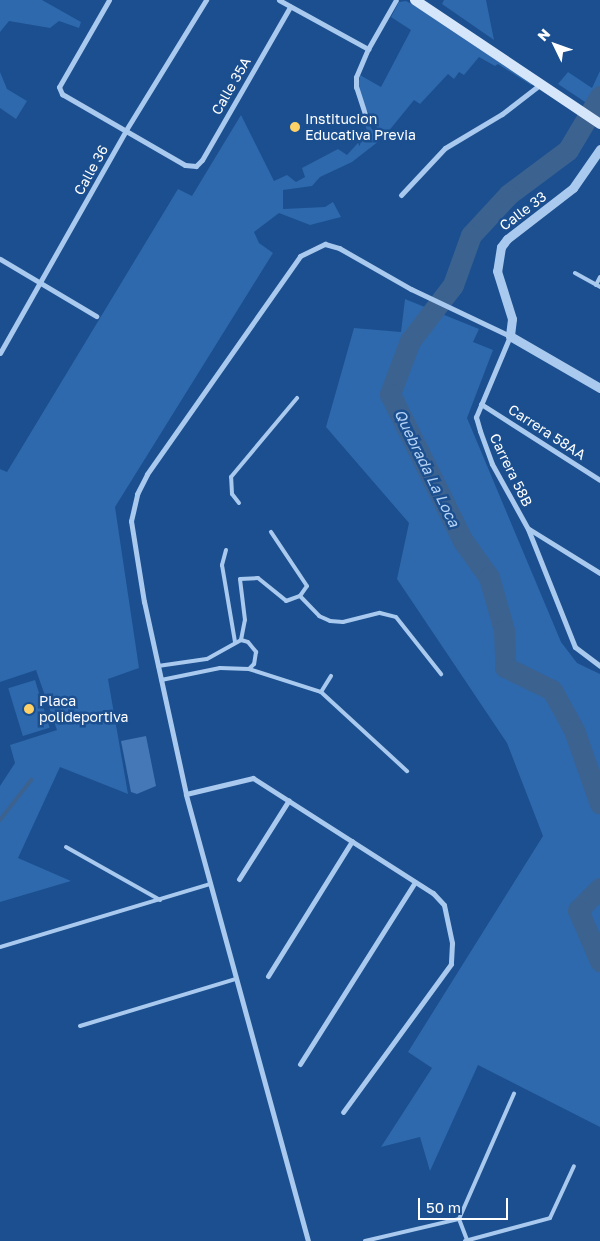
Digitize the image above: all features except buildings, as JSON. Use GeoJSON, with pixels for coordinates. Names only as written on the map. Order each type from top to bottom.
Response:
{"type":"FeatureCollection","features":[{"type":"Feature","properties":{"kind":"main road"},"geometry":{"type":"LineString","coordinates":[[415,0],[596,121]]}},
{"type":"Feature","properties":{"kind":"street"},"geometry":{"type":"LineString","coordinates":[[109,0],[59,87],[62,94],[126,130]]}},
{"type":"Feature","properties":{"kind":"street","name":"Calle 36"},"geometry":{"type":"LineString","coordinates":[[0,353],[126,130],[206,0]]}},
{"type":"Feature","properties":{"kind":"street"},"geometry":{"type":"LineString","coordinates":[[278,0],[368,49]]}},
{"type":"Feature","properties":{"kind":"street"},"geometry":{"type":"LineString","coordinates":[[365,114],[356,87],[368,49],[396,0]]}},
{"type":"Feature","properties":{"kind":"street","name":"Calle 35A"},"geometry":{"type":"LineString","coordinates":[[126,130],[185,164],[196,166],[202,160],[290,7]]}},
{"type":"Feature","properties":{"kind":"street"},"geometry":{"type":"LineString","coordinates":[[401,194],[445,148],[502,114],[542,84]]}},
{"type":"Feature","properties":{"kind":"street","name":"Calle 33"},"geometry":{"type":"LineString","coordinates":[[510,336],[512,319],[497,271],[501,248],[507,239],[573,188],[600,149]]}},
{"type":"Feature","properties":{"kind":"street"},"geometry":{"type":"LineString","coordinates":[[308,1241],[186,794],[134,552],[131,521],[137,494],[147,474],[300,256],[325,244],[339,248],[411,289],[492,326],[600,388]]}},
{"type":"Feature","properties":{"kind":"street"},"geometry":{"type":"LineString","coordinates":[[0,259],[96,316]]}},
{"type":"Feature","properties":{"kind":"street","name":"Carrera 58B"},"geometry":{"type":"LineString","coordinates":[[510,336],[476,417],[492,464],[528,529],[574,647],[600,666]]}},
{"type":"Feature","properties":{"kind":"street","name":"Carrera 58AA"},"geometry":{"type":"LineString","coordinates":[[481,404],[600,480]]}},
{"type":"Feature","properties":{"kind":"street","name":"Carrera 58B"},"geometry":{"type":"LineString","coordinates":[[528,529],[600,573]]}},
{"type":"Feature","properties":{"kind":"street"},"geometry":{"type":"LineString","coordinates":[[186,794],[248,777],[289,800],[415,882],[441,900],[444,905],[453,956],[343,1112]]}},
{"type":"Feature","properties":{"kind":"street"},"geometry":{"type":"LineString","coordinates":[[239,878],[289,800]]}},
{"type":"Feature","properties":{"kind":"street"},"geometry":{"type":"LineString","coordinates":[[268,976],[352,842]]}},
{"type":"Feature","properties":{"kind":"street"},"geometry":{"type":"LineString","coordinates":[[300,1064],[415,882]]}},
{"type":"Feature","properties":{"kind":"lane"},"geometry":{"type":"LineString","coordinates":[[575,273],[598,286],[600,277]]}},
{"type":"Feature","properties":{"kind":"lane"},"geometry":{"type":"LineString","coordinates":[[239,503],[232,494],[231,477],[297,398]]}},
{"type":"Feature","properties":{"kind":"lane"},"geometry":{"type":"LineString","coordinates":[[241,640],[245,620],[240,579],[258,578],[286,601],[300,596],[307,586],[305,580],[271,532]]}},
{"type":"Feature","properties":{"kind":"lane"},"geometry":{"type":"LineString","coordinates":[[226,550],[222,565],[235,642]]}},
{"type":"Feature","properties":{"kind":"lane"},"geometry":{"type":"LineString","coordinates":[[300,596],[319,616],[330,621],[343,622],[380,613],[396,617],[441,674]]}},
{"type":"Feature","properties":{"kind":"lane"},"geometry":{"type":"LineString","coordinates":[[158,666],[207,659],[241,640],[248,642],[256,652],[254,664],[249,669]]}},
{"type":"Feature","properties":{"kind":"lane"},"geometry":{"type":"LineString","coordinates":[[161,680],[220,668],[249,669],[321,692],[407,771]]}},
{"type":"Feature","properties":{"kind":"lane"},"geometry":{"type":"LineString","coordinates":[[321,692],[331,676]]}},
{"type":"Feature","properties":{"kind":"lane"},"geometry":{"type":"LineString","coordinates":[[66,847],[160,900]]}},
{"type":"Feature","properties":{"kind":"lane"},"geometry":{"type":"LineString","coordinates":[[0,947],[210,884]]}},
{"type":"Feature","properties":{"kind":"lane"},"geometry":{"type":"LineString","coordinates":[[80,1026],[236,979]]}},
{"type":"Feature","properties":{"kind":"lane"},"geometry":{"type":"LineString","coordinates":[[514,1094],[459,1219],[466,1241],[550,1218],[574,1166]]}},
{"type":"Feature","properties":{"kind":"lane"},"geometry":{"type":"LineString","coordinates":[[365,1241],[459,1219]]}},
{"type":"Feature","properties":{"kind":"shaded area"},"geometry":{"type":"Polygon","coordinates":[[[0,0],[42,0],[81,22],[79,28],[59,21],[50,28],[9,21],[0,32],[0,0]]]}},
{"type":"Feature","properties":{"kind":"shaded area"},"geometry":{"type":"Polygon","coordinates":[[[444,0],[486,0],[494,40],[442,4],[444,0]]]}},
{"type":"Feature","properties":{"kind":"shaded area"},"geometry":{"type":"Polygon","coordinates":[[[406,1],[432,15],[534,83],[531,85],[498,64],[495,66],[479,57],[464,75],[459,72],[454,79],[448,74],[420,104],[414,100],[383,138],[365,107],[358,88],[360,75],[381,87],[411,30],[391,17],[399,2],[406,1]]]}},
{"type":"Feature","properties":{"kind":"shaded area"},"geometry":{"type":"Polygon","coordinates":[[[600,71],[600,112],[558,84],[568,72],[592,88],[600,71]]]}},
{"type":"Feature","properties":{"kind":"shaded area"},"geometry":{"type":"Polygon","coordinates":[[[0,72],[7,89],[27,101],[16,119],[0,108],[0,72]]]}},
{"type":"Feature","properties":{"kind":"shaded area"},"geometry":{"type":"Polygon","coordinates":[[[241,115],[274,181],[287,175],[296,182],[305,177],[302,168],[338,149],[347,155],[367,133],[364,116],[379,141],[352,162],[320,177],[312,186],[283,190],[283,209],[325,207],[333,202],[341,217],[310,225],[279,213],[254,232],[259,243],[273,253],[115,507],[139,668],[108,679],[128,794],[60,767],[18,858],[71,881],[0,902],[0,786],[15,763],[10,745],[57,730],[36,670],[0,682],[0,469],[7,472],[178,189],[192,196],[241,115]]]}},
{"type":"Feature","properties":{"kind":"shaded area"},"geometry":{"type":"Polygon","coordinates":[[[405,299],[479,329],[473,342],[493,350],[467,418],[561,642],[577,663],[600,674],[600,1127],[478,1065],[430,1171],[420,1137],[381,1147],[432,1068],[408,1052],[543,836],[507,743],[397,579],[409,523],[326,427],[354,328],[401,332],[405,299]]]}},
{"type":"Feature","properties":{"kind":"shaded area","name":"Placa polideportiva"},"geometry":{"type":"Polygon","coordinates":[[[35,680],[50,728],[23,736],[8,688],[35,680]]]}},
{"type":"Feature","properties":{"kind":"waterway","name":"Quebrada La Loca"},"geometry":{"type":"LineString","coordinates":[[600,96],[568,150],[509,194],[471,235],[453,285],[410,341],[390,394],[463,541],[489,577],[504,630],[505,667],[552,690],[574,730],[600,804]]}},
{"type":"Feature","properties":{"kind":"waterway"},"geometry":{"type":"LineString","coordinates":[[0,820],[31,780]]}},
{"type":"Feature","properties":{"kind":"waterway","name":"Quebrada La Loca"},"geometry":{"type":"LineString","coordinates":[[600,888],[578,910],[600,961]]}},
{"type":"Feature","properties":{"kind":"place","name":"Institucion Educativa Previa"},"geometry":{"type":"Point","coordinates":[295,127]}},
{"type":"Feature","properties":{"kind":"place","name":"Placa polideportiva"},"geometry":{"type":"Point","coordinates":[29,709]}}]}
